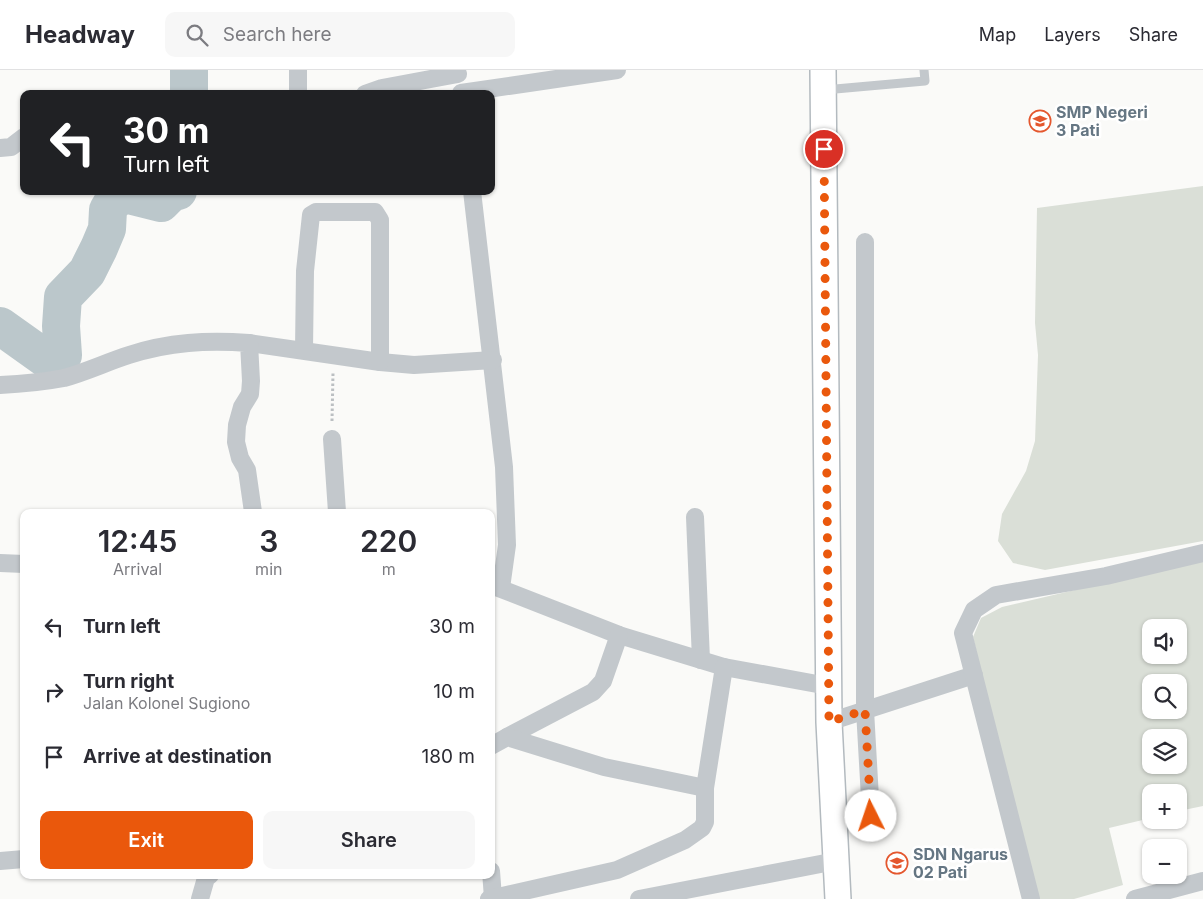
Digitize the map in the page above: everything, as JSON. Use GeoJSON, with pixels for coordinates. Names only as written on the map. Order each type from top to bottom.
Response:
{"type":"FeatureCollection","features":[{"type":"Feature","properties":{"kind":"main road"},"geometry":{"type":"LineString","coordinates":[[824,80],[828,686],[838,899]]}},
{"type":"Feature","properties":{"kind":"street"},"geometry":{"type":"LineString","coordinates":[[298,70],[298,90]]}},
{"type":"Feature","properties":{"kind":"street"},"geometry":{"type":"LineString","coordinates":[[487,90],[617,70]]}},
{"type":"Feature","properties":{"kind":"street"},"geometry":{"type":"LineString","coordinates":[[376,90],[458,72],[460,90]]}},
{"type":"Feature","properties":{"kind":"street"},"geometry":{"type":"LineString","coordinates":[[0,148],[10,147],[20,141]]}},
{"type":"Feature","properties":{"kind":"street"},"geometry":{"type":"LineString","coordinates":[[472,195],[505,477],[507,545],[496,586],[619,636],[724,667],[828,686]]}},
{"type":"Feature","properties":{"kind":"street"},"geometry":{"type":"LineString","coordinates":[[304,350],[306,271],[311,215],[316,212],[375,212],[380,220],[380,362]]}},
{"type":"Feature","properties":{"kind":"street"},"geometry":{"type":"LineString","coordinates":[[865,242],[865,710],[871,816]]}},
{"type":"Feature","properties":{"kind":"street"},"geometry":{"type":"LineString","coordinates":[[0,386],[42,382],[66,377],[164,345],[218,340],[414,365],[493,360]]}},
{"type":"Feature","properties":{"kind":"street"},"geometry":{"type":"LineString","coordinates":[[249,343],[251,388],[250,394],[242,407],[237,426],[236,442],[240,458],[247,470],[253,509]]}},
{"type":"Feature","properties":{"kind":"street"},"geometry":{"type":"LineString","coordinates":[[332,438],[337,509]]}},
{"type":"Feature","properties":{"kind":"street"},"geometry":{"type":"LineString","coordinates":[[695,517],[701,660]]}},
{"type":"Feature","properties":{"kind":"street"},"geometry":{"type":"LineString","coordinates":[[1031,899],[963,632],[974,610],[996,595],[1106,576],[1203,553]]}},
{"type":"Feature","properties":{"kind":"street"},"geometry":{"type":"LineString","coordinates":[[0,563],[20,564]]}},
{"type":"Feature","properties":{"kind":"street"},"geometry":{"type":"LineString","coordinates":[[495,744],[593,692],[603,681],[619,636]]}},
{"type":"Feature","properties":{"kind":"street"},"geometry":{"type":"LineString","coordinates":[[491,879],[491,898],[617,870],[686,840],[702,828],[705,822],[705,788],[724,667]]}},
{"type":"Feature","properties":{"kind":"street"},"geometry":{"type":"LineString","coordinates":[[829,722],[974,675]]}},
{"type":"Feature","properties":{"kind":"street"},"geometry":{"type":"LineString","coordinates":[[507,737],[604,767],[705,788]]}},
{"type":"Feature","properties":{"kind":"street"},"geometry":{"type":"LineString","coordinates":[[0,861],[20,859]]}},
{"type":"Feature","properties":{"kind":"street"},"geometry":{"type":"LineString","coordinates":[[639,899],[836,861]]}},
{"type":"Feature","properties":{"kind":"street"},"geometry":{"type":"LineString","coordinates":[[200,899],[206,879]]}},
{"type":"Feature","properties":{"kind":"street"},"geometry":{"type":"LineString","coordinates":[[1135,899],[1203,881]]}},
{"type":"Feature","properties":{"kind":"lane"},"geometry":{"type":"LineString","coordinates":[[824,80],[925,82],[924,70]]}},
{"type":"Feature","properties":{"kind":"path"},"geometry":{"type":"LineString","coordinates":[[332,438],[333,354]]}},
{"type":"Feature","properties":{"kind":"shaded area"},"geometry":{"type":"Polygon","coordinates":[[[1203,186],[1203,541],[1045,570],[1013,563],[998,541],[1002,514],[1026,471],[1035,441],[1038,355],[1035,323],[1037,208],[1203,186]]]}},
{"type":"Feature","properties":{"kind":"shaded area"},"geometry":{"type":"Polygon","coordinates":[[[1203,560],[1203,806],[1187,809],[1187,784],[1142,784],[1142,820],[1109,828],[1123,885],[1074,899],[1038,899],[1023,848],[973,637],[981,618],[1002,607],[1203,560]]]}},
{"type":"Feature","properties":{"kind":"waterway"},"geometry":{"type":"LineString","coordinates":[[189,70],[189,90]]}},
{"type":"Feature","properties":{"kind":"waterway"},"geometry":{"type":"LineString","coordinates":[[0,326],[55,364],[63,355],[61,326],[63,297],[87,272],[107,229],[108,210],[115,198],[129,195]]}},
{"type":"Feature","properties":{"kind":"waterway"},"geometry":{"type":"LineString","coordinates":[[129,195],[161,203],[169,195]]}},
{"type":"Feature","properties":{"kind":"place","name":"SMP Negeri 3 Pati"},"geometry":{"type":"Point","coordinates":[1040,121]}},
{"type":"Feature","properties":{"kind":"place","name":"SDN Ngarus 02 Pati"},"geometry":{"type":"Point","coordinates":[897,863]}},
{"type":"Feature","properties":{"kind":"route"},"geometry":{"type":"LineString","coordinates":[[824,149],[829,722],[865,710],[871,816]]}}]}
